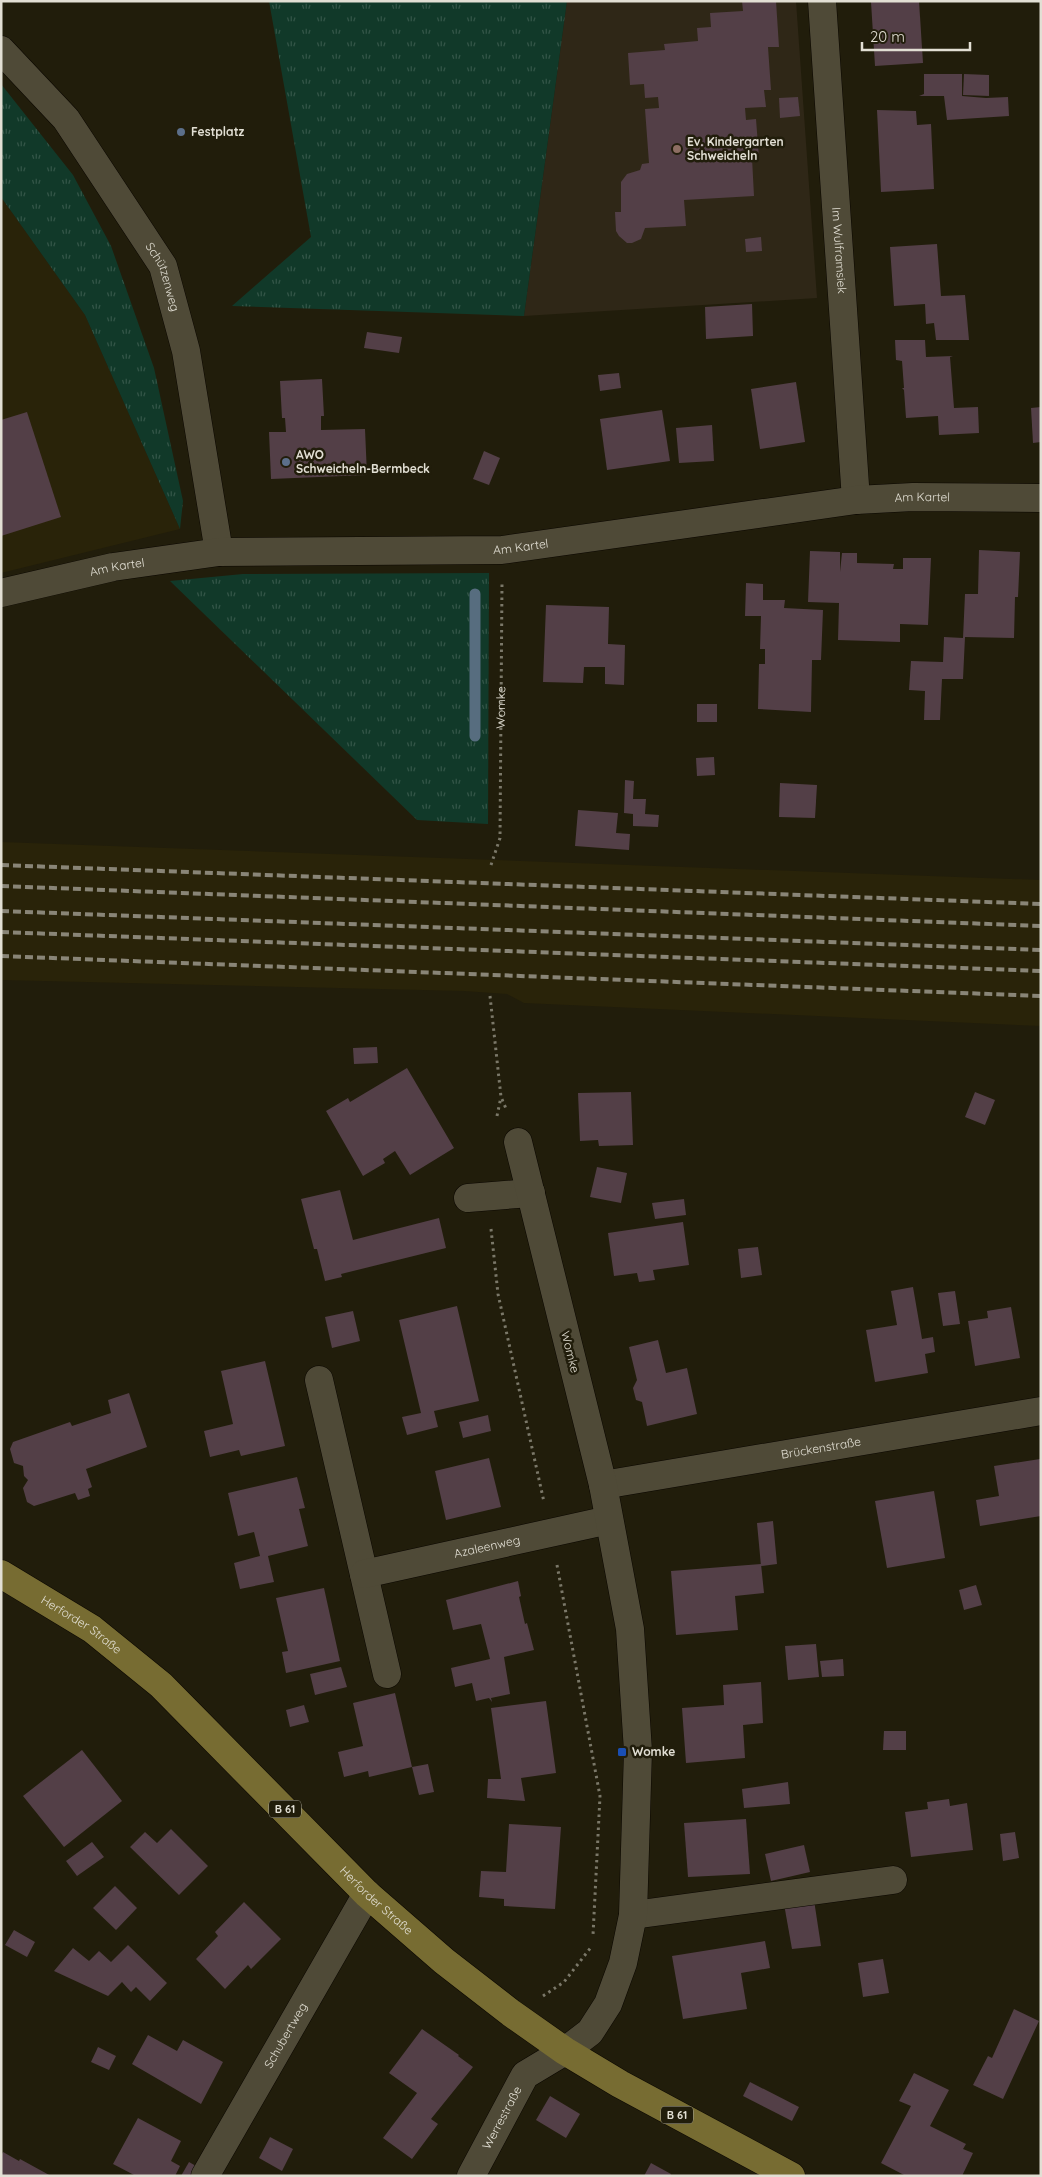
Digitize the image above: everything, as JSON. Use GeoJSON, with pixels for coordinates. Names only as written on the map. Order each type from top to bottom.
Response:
{"type":"FeatureCollection","features":[{"type":"Feature","properties":{"kind":"main road","name":"Herforder Straße"},"geometry":{"type":"LineString","coordinates":[[1,1574],[92,1629],[161,1685],[367,1894],[444,1961],[511,2013],[566,2051],[620,2084],[791,2176]]}},
{"type":"Feature","properties":{"kind":"street","name":"Im Wulframsiek"},"geometry":{"type":"LineString","coordinates":[[822,1],[856,500]]}},
{"type":"Feature","properties":{"kind":"street","name":"Schützenweg"},"geometry":{"type":"LineString","coordinates":[[1,50],[66,119],[163,266],[186,351],[219,552]]}},
{"type":"Feature","properties":{"kind":"street","name":"Am Kartel"},"geometry":{"type":"LineString","coordinates":[[1,593],[113,567],[219,552],[502,550],[856,500],[913,497],[1041,498]]}},
{"type":"Feature","properties":{"kind":"street","name":"Womke"},"geometry":{"type":"LineString","coordinates":[[518,1142],[603,1486],[630,1628],[634,1670],[638,1751],[633,1916],[623,1963],[608,2004],[590,2032],[566,2051]]}},
{"type":"Feature","properties":{"kind":"street"},"geometry":{"type":"LineString","coordinates":[[478,1197],[531,1193]]}},
{"type":"Feature","properties":{"kind":"street"},"geometry":{"type":"LineString","coordinates":[[319,1380],[387,1674]]}},
{"type":"Feature","properties":{"kind":"street","name":"Brückenstraße"},"geometry":{"type":"LineString","coordinates":[[603,1486],[1041,1411]]}},
{"type":"Feature","properties":{"kind":"street","name":"Azaleenweg"},"geometry":{"type":"LineString","coordinates":[[364,1574],[609,1520]]}},
{"type":"Feature","properties":{"kind":"street"},"geometry":{"type":"LineString","coordinates":[[633,1916],[893,1880]]}},
{"type":"Feature","properties":{"kind":"street","name":"Schubertweg"},"geometry":{"type":"LineString","coordinates":[[205,2176],[367,1894]]}},
{"type":"Feature","properties":{"kind":"street","name":"Werrestraße"},"geometry":{"type":"LineString","coordinates":[[472,2176],[525,2075],[566,2051]]}},
{"type":"Feature","properties":{"kind":"path","name":"Womke"},"geometry":{"type":"LineString","coordinates":[[491,865],[500,838],[502,550]]}},
{"type":"Feature","properties":{"kind":"path"},"geometry":{"type":"LineString","coordinates":[[490,996],[501,1097],[518,1142]]}},
{"type":"Feature","properties":{"kind":"path"},"geometry":{"type":"LineString","coordinates":[[495,1124],[501,1097]]}},
{"type":"Feature","properties":{"kind":"path"},"geometry":{"type":"LineString","coordinates":[[478,1197],[550,1532],[600,1796],[593,1944],[564,1982],[511,2013]]}},
{"type":"Feature","properties":{"kind":"shaded area","name":"Ev. Kindergarten Schweicheln"},"geometry":{"type":"Polygon","coordinates":[[[567,1],[796,1],[817,298],[524,316],[567,1]]]}},
{"type":"Feature","properties":{"kind":"shaded area"},"geometry":{"type":"Polygon","coordinates":[[[1,197],[85,315],[180,529],[1,573],[1,197]]]}},
{"type":"Feature","properties":{"kind":"shaded area"},"geometry":{"type":"Polygon","coordinates":[[[1,842],[1041,880],[1041,1026],[524,1003],[507,994],[464,991],[1,980],[1,842]]]}},
{"type":"Feature","properties":{"kind":"green space"},"geometry":{"type":"Polygon","coordinates":[[[269,1],[567,1],[524,316],[232,306],[311,237],[269,1]]]}},
{"type":"Feature","properties":{"kind":"green space"},"geometry":{"type":"Polygon","coordinates":[[[1,84],[73,175],[111,246],[154,368],[183,501],[180,529],[85,315],[1,197],[1,84]]]}},
{"type":"Feature","properties":{"kind":"green space"},"geometry":{"type":"Polygon","coordinates":[[[489,573],[488,824],[417,820],[170,581],[243,574],[489,573]]]}},
{"type":"Feature","properties":{"kind":"building"},"geometry":{"type":"Polygon","coordinates":[[[742,1],[776,1],[779,47],[768,47],[771,90],[764,90],[766,107],[745,108],[746,120],[756,119],[759,158],[752,158],[754,196],[684,200],[686,226],[645,228],[641,239],[627,243],[616,231],[615,212],[621,212],[621,182],[627,174],[640,170],[642,164],[649,163],[645,109],[659,108],[658,97],[645,98],[644,84],[630,85],[628,53],[665,50],[664,44],[698,41],[697,28],[711,27],[710,13],[743,11],[742,1]]]}},
{"type":"Feature","properties":{"kind":"building"},"geometry":{"type":"Polygon","coordinates":[[[919,1],[923,63],[875,66],[871,2],[919,1]]]}},
{"type":"Feature","properties":{"kind":"building"},"geometry":{"type":"Polygon","coordinates":[[[924,74],[962,74],[962,96],[1008,97],[1009,116],[947,120],[944,96],[919,96],[924,94],[924,74]]]}},
{"type":"Feature","properties":{"kind":"building"},"geometry":{"type":"Polygon","coordinates":[[[964,74],[989,75],[989,96],[963,95],[964,74]]]}},
{"type":"Feature","properties":{"kind":"building"},"geometry":{"type":"Polygon","coordinates":[[[798,97],[800,116],[780,118],[779,98],[798,97]]]}},
{"type":"Feature","properties":{"kind":"building"},"geometry":{"type":"Polygon","coordinates":[[[877,110],[916,111],[917,125],[931,124],[934,189],[881,192],[877,110]]]}},
{"type":"Feature","properties":{"kind":"building"},"geometry":{"type":"Polygon","coordinates":[[[761,237],[762,251],[746,252],[745,239],[761,237]]]}},
{"type":"Feature","properties":{"kind":"building"},"geometry":{"type":"Polygon","coordinates":[[[937,244],[941,296],[965,295],[969,340],[936,340],[934,323],[926,324],[925,304],[894,306],[890,247],[937,244]]]}},
{"type":"Feature","properties":{"kind":"building"},"geometry":{"type":"Polygon","coordinates":[[[752,304],[753,336],[706,339],[705,307],[752,304]]]}},
{"type":"Feature","properties":{"kind":"building"},"geometry":{"type":"Polygon","coordinates":[[[367,332],[402,337],[399,353],[364,348],[367,332]]]}},
{"type":"Feature","properties":{"kind":"building"},"geometry":{"type":"Polygon","coordinates":[[[895,340],[925,340],[926,357],[953,356],[950,357],[954,408],[978,407],[979,433],[939,435],[938,416],[906,418],[904,390],[902,388],[904,388],[902,361],[896,360],[895,340]]]}},
{"type":"Feature","properties":{"kind":"building"},"geometry":{"type":"Polygon","coordinates":[[[619,373],[621,388],[600,391],[598,375],[619,373]]]}},
{"type":"Feature","properties":{"kind":"building"},"geometry":{"type":"Polygon","coordinates":[[[322,379],[324,416],[321,416],[321,430],[365,429],[367,475],[271,479],[269,432],[286,432],[285,418],[282,418],[280,381],[322,379]]]}},
{"type":"Feature","properties":{"kind":"building"},"geometry":{"type":"Polygon","coordinates":[[[796,382],[805,442],[760,449],[751,389],[796,382]]]}},
{"type":"Feature","properties":{"kind":"building"},"geometry":{"type":"Polygon","coordinates":[[[1041,407],[1041,442],[1033,443],[1031,408],[1041,407]]]}},
{"type":"Feature","properties":{"kind":"building"},"geometry":{"type":"Polygon","coordinates":[[[662,410],[670,461],[607,470],[600,419],[662,410]]]}},
{"type":"Feature","properties":{"kind":"building"},"geometry":{"type":"Polygon","coordinates":[[[27,412],[61,517],[1,536],[1,420],[27,412]]]}},
{"type":"Feature","properties":{"kind":"building"},"geometry":{"type":"Polygon","coordinates":[[[712,425],[714,461],[679,463],[676,428],[712,425]]]}},
{"type":"Feature","properties":{"kind":"building"},"geometry":{"type":"Polygon","coordinates":[[[484,451],[500,458],[489,485],[473,479],[484,451]]]}},
{"type":"Feature","properties":{"kind":"building"},"geometry":{"type":"Polygon","coordinates":[[[979,550],[1020,552],[1018,597],[1015,597],[1014,638],[965,637],[963,679],[942,679],[940,720],[924,720],[925,691],[909,690],[911,661],[943,662],[944,637],[963,638],[965,594],[978,594],[979,550]]]}},
{"type":"Feature","properties":{"kind":"building"},"geometry":{"type":"Polygon","coordinates":[[[810,551],[840,552],[840,572],[842,553],[857,553],[857,563],[894,564],[893,569],[903,569],[903,558],[931,558],[928,625],[900,624],[900,642],[838,640],[839,603],[808,602],[810,551]]]}},
{"type":"Feature","properties":{"kind":"building"},"geometry":{"type":"Polygon","coordinates":[[[746,583],[763,584],[763,600],[785,600],[784,608],[823,610],[821,660],[812,660],[811,712],[758,709],[759,664],[765,664],[765,649],[760,649],[761,616],[745,616],[746,583]]]}},
{"type":"Feature","properties":{"kind":"building"},"geometry":{"type":"Polygon","coordinates":[[[546,605],[609,607],[608,644],[625,645],[624,685],[605,684],[605,667],[584,667],[583,683],[543,682],[546,605]]]}},
{"type":"Feature","properties":{"kind":"building"},"geometry":{"type":"Polygon","coordinates":[[[697,704],[717,704],[717,722],[697,722],[697,704]]]}},
{"type":"Feature","properties":{"kind":"building"},"geometry":{"type":"Polygon","coordinates":[[[714,757],[715,775],[697,776],[696,758],[714,757]]]}},
{"type":"Feature","properties":{"kind":"building"},"geometry":{"type":"Polygon","coordinates":[[[625,780],[634,781],[633,799],[646,799],[645,814],[659,815],[658,827],[633,826],[633,814],[624,813],[625,780]]]}},
{"type":"Feature","properties":{"kind":"building"},"geometry":{"type":"Polygon","coordinates":[[[780,783],[817,785],[815,818],[779,817],[780,783]]]}},
{"type":"Feature","properties":{"kind":"building"},"geometry":{"type":"Polygon","coordinates":[[[578,810],[618,813],[616,833],[630,834],[629,850],[575,846],[578,810]]]}},
{"type":"Feature","properties":{"kind":"building"},"geometry":{"type":"Polygon","coordinates":[[[377,1047],[378,1063],[354,1064],[353,1048],[377,1047]]]}},
{"type":"Feature","properties":{"kind":"building"},"geometry":{"type":"Polygon","coordinates":[[[407,1068],[454,1148],[410,1175],[395,1151],[383,1159],[385,1163],[363,1176],[326,1111],[348,1098],[350,1102],[407,1068]]]}},
{"type":"Feature","properties":{"kind":"building"},"geometry":{"type":"Polygon","coordinates":[[[631,1092],[633,1145],[599,1146],[598,1140],[580,1141],[578,1093],[631,1092]]]}},
{"type":"Feature","properties":{"kind":"building"},"geometry":{"type":"Polygon","coordinates":[[[975,1092],[995,1100],[985,1125],[965,1117],[975,1092]]]}},
{"type":"Feature","properties":{"kind":"building"},"geometry":{"type":"Polygon","coordinates":[[[597,1167],[627,1173],[621,1203],[590,1197],[597,1167]]]}},
{"type":"Feature","properties":{"kind":"building"},"geometry":{"type":"Polygon","coordinates":[[[340,1190],[353,1240],[439,1218],[446,1248],[341,1274],[342,1277],[325,1281],[317,1249],[314,1249],[301,1199],[340,1190]]]}},
{"type":"Feature","properties":{"kind":"building"},"geometry":{"type":"Polygon","coordinates":[[[684,1199],[686,1215],[655,1219],[652,1203],[684,1199]]]}},
{"type":"Feature","properties":{"kind":"building"},"geometry":{"type":"Polygon","coordinates":[[[683,1222],[689,1265],[653,1270],[655,1280],[639,1282],[637,1273],[614,1276],[608,1233],[683,1222]]]}},
{"type":"Feature","properties":{"kind":"building"},"geometry":{"type":"Polygon","coordinates":[[[758,1247],[762,1275],[741,1278],[738,1249],[758,1247]]]}},
{"type":"Feature","properties":{"kind":"building"},"geometry":{"type":"Polygon","coordinates":[[[913,1287],[922,1339],[933,1337],[935,1352],[925,1354],[928,1373],[875,1382],[866,1330],[897,1325],[891,1291],[913,1287]]]}},
{"type":"Feature","properties":{"kind":"building"},"geometry":{"type":"Polygon","coordinates":[[[955,1291],[960,1324],[943,1326],[938,1293],[955,1291]]]}},
{"type":"Feature","properties":{"kind":"building"},"geometry":{"type":"Polygon","coordinates":[[[457,1306],[479,1401],[434,1411],[438,1427],[407,1435],[402,1417],[421,1413],[399,1320],[457,1306]]]}},
{"type":"Feature","properties":{"kind":"building"},"geometry":{"type":"Polygon","coordinates":[[[1011,1307],[1020,1358],[975,1366],[968,1321],[988,1318],[987,1311],[1011,1307]]]}},
{"type":"Feature","properties":{"kind":"building"},"geometry":{"type":"Polygon","coordinates":[[[353,1311],[360,1341],[332,1348],[325,1317],[353,1311]]]}},
{"type":"Feature","properties":{"kind":"building"},"geometry":{"type":"Polygon","coordinates":[[[658,1340],[666,1373],[687,1368],[697,1414],[647,1426],[642,1402],[636,1400],[633,1388],[637,1380],[629,1347],[658,1340]]]}},
{"type":"Feature","properties":{"kind":"building"},"geometry":{"type":"Polygon","coordinates":[[[265,1361],[285,1446],[241,1456],[239,1450],[210,1457],[204,1431],[233,1424],[221,1371],[265,1361]]]}},
{"type":"Feature","properties":{"kind":"building"},"geometry":{"type":"Polygon","coordinates":[[[129,1393],[147,1447],[86,1469],[92,1487],[88,1489],[90,1496],[78,1500],[75,1493],[34,1506],[27,1502],[23,1488],[28,1480],[24,1476],[23,1466],[14,1463],[10,1449],[13,1442],[70,1422],[72,1426],[111,1413],[108,1400],[129,1393]]]}},
{"type":"Feature","properties":{"kind":"building"},"geometry":{"type":"Polygon","coordinates":[[[488,1415],[491,1431],[463,1438],[459,1422],[488,1415]]]}},
{"type":"Feature","properties":{"kind":"building"},"geometry":{"type":"Polygon","coordinates":[[[489,1458],[501,1507],[446,1520],[435,1471],[489,1458]]]}},
{"type":"Feature","properties":{"kind":"building"},"geometry":{"type":"Polygon","coordinates":[[[1040,1459],[1041,1516],[980,1526],[976,1500],[999,1496],[994,1466],[1040,1459]]]}},
{"type":"Feature","properties":{"kind":"building"},"geometry":{"type":"Polygon","coordinates":[[[297,1477],[305,1508],[299,1509],[308,1546],[268,1556],[274,1582],[240,1589],[234,1563],[260,1556],[254,1532],[238,1536],[228,1493],[297,1477]]]}},
{"type":"Feature","properties":{"kind":"building"},"geometry":{"type":"Polygon","coordinates":[[[934,1491],[945,1558],[887,1568],[875,1501],[934,1491]]]}},
{"type":"Feature","properties":{"kind":"building"},"geometry":{"type":"Polygon","coordinates":[[[773,1521],[777,1564],[761,1566],[757,1523],[773,1521]]]}},
{"type":"Feature","properties":{"kind":"building"},"geometry":{"type":"Polygon","coordinates":[[[761,1564],[764,1593],[735,1596],[738,1630],[676,1635],[671,1571],[761,1564]]]}},
{"type":"Feature","properties":{"kind":"building"},"geometry":{"type":"Polygon","coordinates":[[[518,1581],[521,1596],[519,1597],[525,1624],[527,1623],[534,1650],[504,1657],[510,1694],[491,1698],[492,1702],[489,1698],[476,1701],[472,1683],[455,1687],[451,1668],[490,1659],[481,1624],[453,1630],[446,1600],[518,1581]]]}},
{"type":"Feature","properties":{"kind":"building"},"geometry":{"type":"Polygon","coordinates":[[[976,1585],[982,1605],[964,1610],[959,1590],[976,1585]]]}},
{"type":"Feature","properties":{"kind":"building"},"geometry":{"type":"Polygon","coordinates":[[[324,1588],[340,1661],[286,1673],[282,1652],[288,1651],[276,1598],[324,1588]]]}},
{"type":"Feature","properties":{"kind":"building"},"geometry":{"type":"Polygon","coordinates":[[[816,1644],[819,1677],[788,1680],[785,1646],[816,1644]]]}},
{"type":"Feature","properties":{"kind":"building"},"geometry":{"type":"Polygon","coordinates":[[[843,1659],[844,1676],[822,1677],[820,1661],[843,1659]]]}},
{"type":"Feature","properties":{"kind":"building"},"geometry":{"type":"Polygon","coordinates":[[[341,1667],[347,1687],[315,1695],[310,1674],[341,1667]]]}},
{"type":"Feature","properties":{"kind":"building"},"geometry":{"type":"Polygon","coordinates":[[[761,1682],[763,1723],[743,1725],[745,1758],[686,1763],[682,1708],[724,1705],[723,1685],[761,1682]]]}},
{"type":"Feature","properties":{"kind":"building"},"geometry":{"type":"Polygon","coordinates":[[[395,1693],[412,1767],[369,1777],[368,1771],[344,1777],[338,1752],[363,1746],[353,1703],[395,1693]]]}},
{"type":"Feature","properties":{"kind":"building"},"geometry":{"type":"Polygon","coordinates":[[[546,1701],[556,1773],[521,1778],[525,1801],[487,1798],[488,1779],[501,1779],[491,1708],[546,1701]]]}},
{"type":"Feature","properties":{"kind":"building"},"geometry":{"type":"Polygon","coordinates":[[[304,1705],[309,1722],[290,1727],[286,1710],[304,1705]]]}},
{"type":"Feature","properties":{"kind":"building"},"geometry":{"type":"Polygon","coordinates":[[[884,1731],[906,1731],[906,1750],[883,1750],[884,1731]]]}},
{"type":"Feature","properties":{"kind":"building"},"geometry":{"type":"Polygon","coordinates":[[[82,1750],[122,1801],[64,1847],[23,1796],[82,1750]]]}},
{"type":"Feature","properties":{"kind":"building"},"geometry":{"type":"Polygon","coordinates":[[[428,1764],[434,1792],[419,1795],[412,1767],[428,1764]]]}},
{"type":"Feature","properties":{"kind":"building"},"geometry":{"type":"Polygon","coordinates":[[[788,1782],[790,1804],[744,1808],[742,1789],[788,1782]]]}},
{"type":"Feature","properties":{"kind":"building"},"geometry":{"type":"Polygon","coordinates":[[[949,1799],[950,1806],[967,1803],[973,1850],[911,1857],[905,1812],[928,1809],[927,1802],[949,1799]]]}},
{"type":"Feature","properties":{"kind":"building"},"geometry":{"type":"Polygon","coordinates":[[[746,1819],[750,1874],[688,1877],[684,1823],[746,1819]]]}},
{"type":"Feature","properties":{"kind":"building"},"geometry":{"type":"Polygon","coordinates":[[[509,1824],[561,1827],[555,1909],[504,1906],[504,1899],[479,1897],[481,1871],[506,1872],[509,1824]]]}},
{"type":"Feature","properties":{"kind":"building"},"geometry":{"type":"Polygon","coordinates":[[[171,1829],[208,1866],[179,1895],[130,1847],[145,1832],[157,1843],[171,1829]]]}},
{"type":"Feature","properties":{"kind":"building"},"geometry":{"type":"Polygon","coordinates":[[[1015,1832],[1019,1858],[1003,1861],[1000,1834],[1015,1832]]]}},
{"type":"Feature","properties":{"kind":"building"},"geometry":{"type":"Polygon","coordinates":[[[92,1842],[104,1857],[77,1876],[66,1861],[92,1842]]]}},
{"type":"Feature","properties":{"kind":"building"},"geometry":{"type":"Polygon","coordinates":[[[804,1845],[810,1872],[771,1881],[765,1854],[804,1845]]]}},
{"type":"Feature","properties":{"kind":"building"},"geometry":{"type":"Polygon","coordinates":[[[115,1886],[137,1908],[116,1930],[93,1908],[115,1886]]]}},
{"type":"Feature","properties":{"kind":"building"},"geometry":{"type":"Polygon","coordinates":[[[814,1900],[821,1946],[792,1949],[784,1904],[814,1900]]]}},
{"type":"Feature","properties":{"kind":"building"},"geometry":{"type":"Polygon","coordinates":[[[244,1902],[281,1939],[251,1969],[248,1965],[225,1989],[196,1959],[218,1936],[215,1932],[244,1902]]]}},
{"type":"Feature","properties":{"kind":"building"},"geometry":{"type":"Polygon","coordinates":[[[14,1930],[35,1942],[27,1957],[5,1945],[14,1930]]]}},
{"type":"Feature","properties":{"kind":"building"},"geometry":{"type":"Polygon","coordinates":[[[765,1941],[770,1968],[741,1973],[747,2009],[683,2019],[672,1956],[765,1941]]]}},
{"type":"Feature","properties":{"kind":"building"},"geometry":{"type":"Polygon","coordinates":[[[128,1945],[167,1983],[150,2001],[136,1987],[131,1992],[122,1982],[108,1996],[54,1971],[73,1948],[89,1961],[99,1951],[111,1962],[128,1945]]]}},
{"type":"Feature","properties":{"kind":"building"},"geometry":{"type":"Polygon","coordinates":[[[883,1959],[889,1993],[863,1997],[858,1963],[883,1959]]]}},
{"type":"Feature","properties":{"kind":"building"},"geometry":{"type":"Polygon","coordinates":[[[1014,2009],[1039,2021],[1003,2099],[973,2085],[988,2056],[992,2058],[1014,2009]]]}},
{"type":"Feature","properties":{"kind":"building"},"geometry":{"type":"Polygon","coordinates":[[[422,2029],[473,2067],[431,2119],[438,2124],[412,2159],[383,2138],[417,2093],[389,2073],[422,2029]]]}},
{"type":"Feature","properties":{"kind":"building"},"geometry":{"type":"Polygon","coordinates":[[[148,2035],[177,2051],[183,2040],[223,2062],[201,2104],[132,2064],[148,2035]]]}},
{"type":"Feature","properties":{"kind":"building"},"geometry":{"type":"Polygon","coordinates":[[[98,2047],[116,2056],[109,2070],[91,2062],[98,2047]]]}},
{"type":"Feature","properties":{"kind":"building"},"geometry":{"type":"Polygon","coordinates":[[[914,2073],[949,2090],[930,2126],[966,2144],[963,2149],[973,2153],[962,2176],[906,2176],[881,2163],[911,2106],[899,2101],[914,2073]]]}},
{"type":"Feature","properties":{"kind":"building"},"geometry":{"type":"Polygon","coordinates":[[[750,2082],[799,2107],[792,2121],[743,2096],[750,2082]]]}},
{"type":"Feature","properties":{"kind":"building"},"geometry":{"type":"Polygon","coordinates":[[[550,2096],[580,2114],[566,2138],[536,2120],[550,2096]]]}},
{"type":"Feature","properties":{"kind":"building"},"geometry":{"type":"Polygon","coordinates":[[[138,2118],[181,2141],[171,2161],[180,2166],[175,2176],[136,2176],[113,2164],[138,2118]]]}},
{"type":"Feature","properties":{"kind":"building"},"geometry":{"type":"Polygon","coordinates":[[[270,2137],[293,2149],[282,2171],[259,2158],[270,2137]]]}},
{"type":"Feature","properties":{"kind":"building"},"geometry":{"type":"Polygon","coordinates":[[[3,2152],[51,2176],[1,2176],[1,2156],[3,2152]]]}},
{"type":"Feature","properties":{"kind":"building"},"geometry":{"type":"Polygon","coordinates":[[[189,2162],[203,2170],[200,2176],[181,2176],[189,2162]]]}},
{"type":"Feature","properties":{"kind":"building"},"geometry":{"type":"Polygon","coordinates":[[[651,2163],[671,2174],[670,2176],[644,2176],[651,2163]]]}},
{"type":"Feature","properties":{"kind":"waterway"},"geometry":{"type":"LineString","coordinates":[[475,594],[475,736]]}},
{"type":"Feature","properties":{"kind":"railway"},"geometry":{"type":"LineString","coordinates":[[1,865],[1041,904]]}},
{"type":"Feature","properties":{"kind":"railway"},"geometry":{"type":"LineString","coordinates":[[1,886],[1041,926]]}},
{"type":"Feature","properties":{"kind":"railway"},"geometry":{"type":"LineString","coordinates":[[1,911],[1041,950]]}},
{"type":"Feature","properties":{"kind":"railway"},"geometry":{"type":"LineString","coordinates":[[1,932],[1041,971]]}},
{"type":"Feature","properties":{"kind":"railway"},"geometry":{"type":"LineString","coordinates":[[1,956],[1041,996]]}},
{"type":"Feature","properties":{"kind":"place","name":"Festplatz"},"geometry":{"type":"Point","coordinates":[181,132]}},
{"type":"Feature","properties":{"kind":"place","name":"Ev. Kindergarten Schweicheln"},"geometry":{"type":"Point","coordinates":[677,149]}},
{"type":"Feature","properties":{"kind":"place","name":"AWO Schweicheln-Bermbeck"},"geometry":{"type":"Point","coordinates":[286,462]}},
{"type":"Feature","properties":{"kind":"place","name":"Womke"},"geometry":{"type":"Point","coordinates":[622,1752]}}]}
